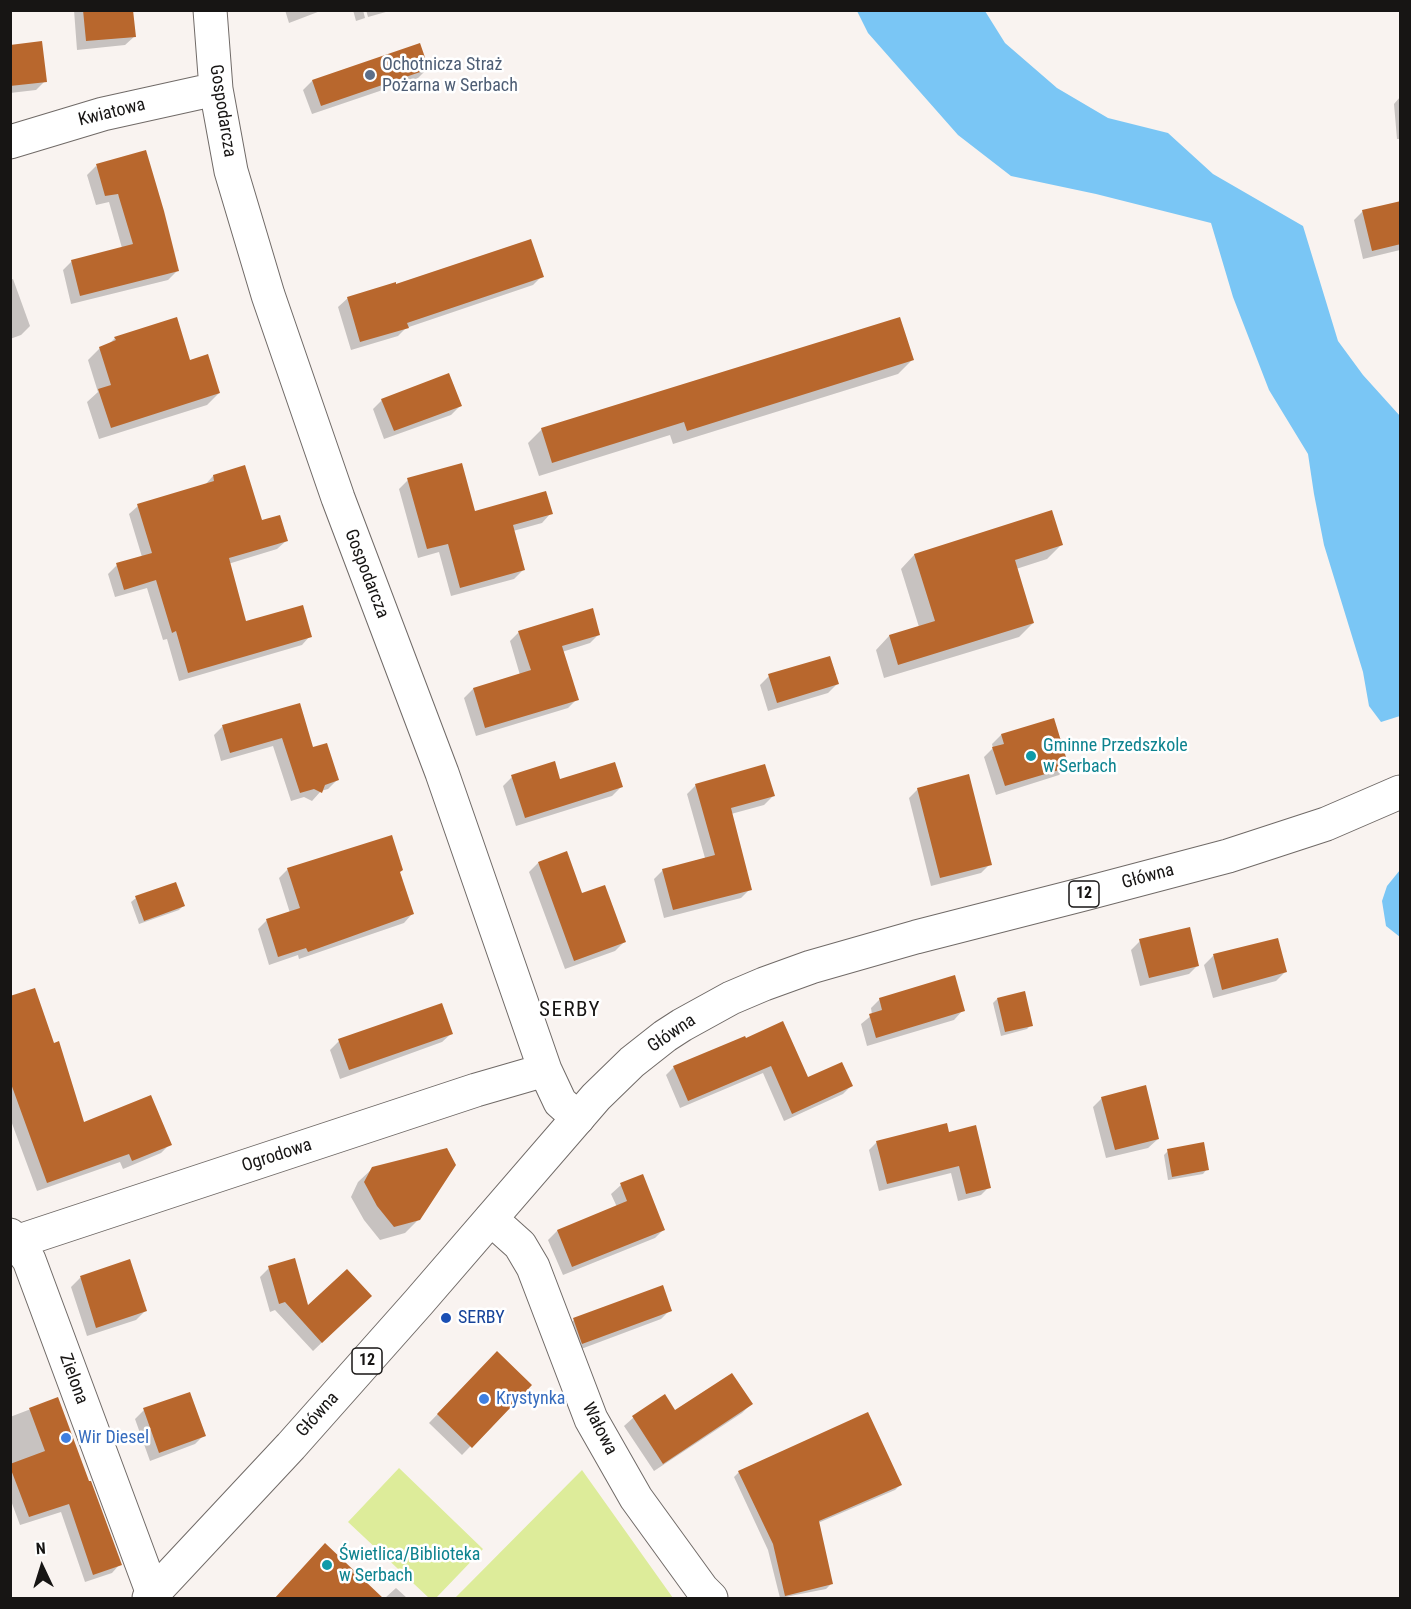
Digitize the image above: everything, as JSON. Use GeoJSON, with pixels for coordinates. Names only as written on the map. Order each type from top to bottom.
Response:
{"type":"FeatureCollection","features":[{"type":"Feature","properties":{"kind":"street","name":"Gospodarcza"},"geometry":{"type":"LineString","coordinates":[[210,10],[216,89],[231,171],[268,295],[338,498],[442,773],[545,1070],[560,1102],[578,1118]]}},
{"type":"Feature","properties":{"kind":"street","name":"Kwiatowa"},"geometry":{"type":"LineString","coordinates":[[10,142],[103,114],[216,89]]}},
{"type":"Feature","properties":{"kind":"street","name":"Główna"},"geometry":{"type":"LineString","coordinates":[[151,1596],[291,1446],[578,1118],[620,1073],[665,1036],[715,1006],[764,984],[811,967],[1228,855],[1326,824],[1401,792]]}},
{"type":"Feature","properties":{"kind":"street","name":"Ogrodowa"},"geometry":{"type":"LineString","coordinates":[[12,1241],[476,1090],[545,1070]]}},
{"type":"Feature","properties":{"kind":"street","name":"Wałowa"},"geometry":{"type":"LineString","coordinates":[[491,1219],[520,1245],[533,1267],[591,1419],[636,1498],[711,1599]]}},
{"type":"Feature","properties":{"kind":"street","name":"Zielona"},"geometry":{"type":"LineString","coordinates":[[12,1241],[29,1260],[151,1596]]}},
{"type":"Feature","properties":{"kind":"green space"},"geometry":{"type":"Polygon","coordinates":[[[399,1468],[483,1549],[436,1598],[429,1598],[348,1522],[399,1468]]]}},
{"type":"Feature","properties":{"kind":"green space"},"geometry":{"type":"Polygon","coordinates":[[[582,1470],[673,1598],[455,1598],[582,1470]]]}},
{"type":"Feature","properties":{"kind":"water"},"geometry":{"type":"Polygon","coordinates":[[[857,11],[985,11],[1005,43],[1057,88],[1108,118],[1168,133],[1213,174],[1303,226],[1338,341],[1363,375],[1400,416],[1400,716],[1381,722],[1369,706],[1363,672],[1324,545],[1308,454],[1269,390],[1233,297],[1211,223],[1096,194],[1011,176],[958,135],[868,33],[857,11]]]}},
{"type":"Feature","properties":{"kind":"water"},"geometry":{"type":"Polygon","coordinates":[[[1400,870],[1400,937],[1386,926],[1382,901],[1387,886],[1400,870]]]}},
{"type":"Feature","properties":{"kind":"building"},"geometry":{"type":"Polygon","coordinates":[[[83,10],[133,10],[136,37],[86,41],[83,10]]]}},
{"type":"Feature","properties":{"kind":"building"},"geometry":{"type":"Polygon","coordinates":[[[42,41],[47,82],[10,86],[10,45],[42,41]]]}},
{"type":"Feature","properties":{"kind":"building","name":"Ochotnicza Straż Pożarna w Serbach"},"geometry":{"type":"Polygon","coordinates":[[[420,43],[429,69],[321,106],[312,80],[420,43]]]}},
{"type":"Feature","properties":{"kind":"building"},"geometry":{"type":"Polygon","coordinates":[[[146,150],[179,271],[80,296],[71,260],[133,244],[118,194],[105,196],[96,164],[146,150]]]}},
{"type":"Feature","properties":{"kind":"building"},"geometry":{"type":"Polygon","coordinates":[[[1401,201],[1401,244],[1372,251],[1362,210],[1401,201]]]}},
{"type":"Feature","properties":{"kind":"building"},"geometry":{"type":"Polygon","coordinates":[[[531,239],[544,277],[407,323],[409,328],[360,342],[347,297],[396,282],[396,284],[531,239]]]}},
{"type":"Feature","properties":{"kind":"building"},"geometry":{"type":"Polygon","coordinates":[[[177,317],[190,360],[208,354],[220,393],[111,428],[98,389],[111,385],[99,347],[116,340],[114,337],[177,317]]]}},
{"type":"Feature","properties":{"kind":"building"},"geometry":{"type":"Polygon","coordinates":[[[900,317],[914,360],[687,431],[684,422],[552,463],[541,428],[900,317]]]}},
{"type":"Feature","properties":{"kind":"building"},"geometry":{"type":"Polygon","coordinates":[[[449,373],[462,406],[394,431],[381,399],[449,373]]]}},
{"type":"Feature","properties":{"kind":"building"},"geometry":{"type":"Polygon","coordinates":[[[462,463],[475,511],[546,491],[553,514],[513,525],[525,570],[460,588],[448,544],[427,549],[407,478],[462,463]]]}},
{"type":"Feature","properties":{"kind":"building"},"geometry":{"type":"Polygon","coordinates":[[[245,465],[262,520],[280,515],[288,541],[229,558],[246,621],[303,605],[312,637],[188,673],[176,631],[172,633],[156,580],[124,590],[116,563],[152,553],[137,504],[214,481],[213,475],[245,465]]]}},
{"type":"Feature","properties":{"kind":"building"},"geometry":{"type":"Polygon","coordinates":[[[1052,510],[1063,545],[1015,560],[1034,623],[898,665],[889,635],[935,621],[914,554],[1052,510]]]}},
{"type":"Feature","properties":{"kind":"building"},"geometry":{"type":"Polygon","coordinates":[[[593,608],[600,635],[562,646],[579,700],[485,728],[473,688],[531,670],[518,631],[593,608]]]}},
{"type":"Feature","properties":{"kind":"building"},"geometry":{"type":"Polygon","coordinates":[[[830,656],[839,684],[777,703],[768,674],[830,656]]]}},
{"type":"Feature","properties":{"kind":"building"},"geometry":{"type":"Polygon","coordinates":[[[300,703],[313,747],[327,743],[339,780],[325,785],[322,793],[314,789],[300,793],[282,738],[230,753],[222,725],[300,703]]]}},
{"type":"Feature","properties":{"kind":"building","name":"Gminne Przedszkole w Serbach"},"geometry":{"type":"Polygon","coordinates":[[[1054,718],[1069,767],[1005,786],[992,747],[1004,744],[1001,734],[1054,718]]]}},
{"type":"Feature","properties":{"kind":"building"},"geometry":{"type":"Polygon","coordinates":[[[555,761],[560,779],[615,762],[623,787],[525,818],[511,775],[555,761]]]}},
{"type":"Feature","properties":{"kind":"building"},"geometry":{"type":"Polygon","coordinates":[[[765,764],[775,796],[731,808],[752,890],[673,910],[662,869],[715,855],[695,784],[765,764]]]}},
{"type":"Feature","properties":{"kind":"building"},"geometry":{"type":"Polygon","coordinates":[[[969,774],[992,865],[940,878],[917,788],[969,774]]]}},
{"type":"Feature","properties":{"kind":"building"},"geometry":{"type":"Polygon","coordinates":[[[392,835],[403,870],[400,872],[414,914],[308,952],[306,948],[278,957],[266,919],[300,908],[287,868],[392,835]]]}},
{"type":"Feature","properties":{"kind":"building"},"geometry":{"type":"Polygon","coordinates":[[[567,851],[582,893],[605,885],[626,942],[574,961],[538,862],[567,851]]]}},
{"type":"Feature","properties":{"kind":"building"},"geometry":{"type":"Polygon","coordinates":[[[176,882],[185,906],[144,921],[135,896],[176,882]]]}},
{"type":"Feature","properties":{"kind":"building"},"geometry":{"type":"Polygon","coordinates":[[[1190,927],[1199,966],[1149,978],[1139,939],[1190,927]]]}},
{"type":"Feature","properties":{"kind":"building"},"geometry":{"type":"Polygon","coordinates":[[[1278,938],[1287,972],[1222,990],[1213,954],[1278,938]]]}},
{"type":"Feature","properties":{"kind":"building"},"geometry":{"type":"Polygon","coordinates":[[[955,975],[965,1011],[876,1038],[869,1014],[882,1010],[879,998],[955,975]]]}},
{"type":"Feature","properties":{"kind":"building"},"geometry":{"type":"Polygon","coordinates":[[[35,988],[54,1043],[59,1041],[84,1122],[151,1095],[172,1145],[132,1161],[129,1154],[47,1183],[10,1081],[10,996],[35,988]]]}},
{"type":"Feature","properties":{"kind":"building"},"geometry":{"type":"Polygon","coordinates":[[[1025,991],[1033,1026],[1005,1032],[997,998],[1025,991]]]}},
{"type":"Feature","properties":{"kind":"building"},"geometry":{"type":"Polygon","coordinates":[[[442,1003],[453,1034],[349,1070],[338,1039],[442,1003]]]}},
{"type":"Feature","properties":{"kind":"building"},"geometry":{"type":"Polygon","coordinates":[[[783,1021],[808,1077],[842,1062],[853,1086],[792,1114],[771,1066],[688,1101],[673,1066],[783,1021]]]}},
{"type":"Feature","properties":{"kind":"building"},"geometry":{"type":"Polygon","coordinates":[[[1146,1085],[1159,1139],[1115,1150],[1101,1097],[1146,1085]]]}},
{"type":"Feature","properties":{"kind":"building"},"geometry":{"type":"Polygon","coordinates":[[[947,1123],[949,1132],[976,1125],[991,1188],[966,1194],[959,1166],[887,1184],[876,1141],[947,1123]]]}},
{"type":"Feature","properties":{"kind":"building"},"geometry":{"type":"Polygon","coordinates":[[[1204,1142],[1209,1170],[1172,1177],[1167,1149],[1204,1142]]]}},
{"type":"Feature","properties":{"kind":"building"},"geometry":{"type":"Polygon","coordinates":[[[447,1148],[456,1165],[420,1220],[394,1227],[377,1206],[364,1182],[372,1167],[447,1148]]]}},
{"type":"Feature","properties":{"kind":"building"},"geometry":{"type":"Polygon","coordinates":[[[643,1174],[665,1230],[572,1267],[557,1230],[627,1201],[620,1183],[643,1174]]]}},
{"type":"Feature","properties":{"kind":"building"},"geometry":{"type":"Polygon","coordinates":[[[295,1258],[308,1305],[347,1269],[372,1296],[322,1343],[285,1302],[279,1304],[268,1266],[295,1258]]]}},
{"type":"Feature","properties":{"kind":"building"},"geometry":{"type":"Polygon","coordinates":[[[130,1259],[147,1311],[96,1328],[80,1276],[130,1259]]]}},
{"type":"Feature","properties":{"kind":"building"},"geometry":{"type":"Polygon","coordinates":[[[663,1285],[672,1311],[582,1344],[573,1318],[663,1285]]]}},
{"type":"Feature","properties":{"kind":"building","name":"Krystynka"},"geometry":{"type":"Polygon","coordinates":[[[497,1351],[532,1385],[472,1448],[437,1414],[497,1351]]]}},
{"type":"Feature","properties":{"kind":"building"},"geometry":{"type":"Polygon","coordinates":[[[732,1373],[753,1404],[663,1464],[632,1416],[665,1394],[675,1410],[732,1373]]]}},
{"type":"Feature","properties":{"kind":"building"},"geometry":{"type":"Polygon","coordinates":[[[190,1392],[206,1436],[159,1453],[143,1408],[190,1392]]]}},
{"type":"Feature","properties":{"kind":"building"},"geometry":{"type":"Polygon","coordinates":[[[58,1397],[122,1565],[93,1575],[69,1504],[29,1517],[10,1467],[10,1464],[45,1451],[29,1408],[58,1397]]]}},
{"type":"Feature","properties":{"kind":"building"},"geometry":{"type":"Polygon","coordinates":[[[868,1412],[902,1485],[819,1521],[833,1584],[785,1596],[773,1544],[738,1471],[868,1412]]]}},
{"type":"Feature","properties":{"kind":"building","name":"Świetlica/Biblioteka w Serbach"},"geometry":{"type":"Polygon","coordinates":[[[325,1543],[384,1599],[274,1599],[325,1543]]]}},
{"type":"Feature","properties":{"kind":"place","name":"Ochotnicza Straż Pożarna w Serbach"},"geometry":{"type":"Point","coordinates":[370,75]}},
{"type":"Feature","properties":{"kind":"place","name":"Gminne Przedszkole w Serbach"},"geometry":{"type":"Point","coordinates":[1031,756]}},
{"type":"Feature","properties":{"kind":"place","name":"SERBY"},"geometry":{"type":"Point","coordinates":[446,1318]}},
{"type":"Feature","properties":{"kind":"place","name":"Krystynka"},"geometry":{"type":"Point","coordinates":[484,1399]}},
{"type":"Feature","properties":{"kind":"place","name":"Wir Diesel"},"geometry":{"type":"Point","coordinates":[66,1438]}},
{"type":"Feature","properties":{"kind":"place","name":"Świetlica/Biblioteka w Serbach"},"geometry":{"type":"Point","coordinates":[327,1565]}},
{"type":"Feature","properties":{"kind":"district","name":"SERBY"},"geometry":{"type":"Point","coordinates":[570,1011]}}]}
